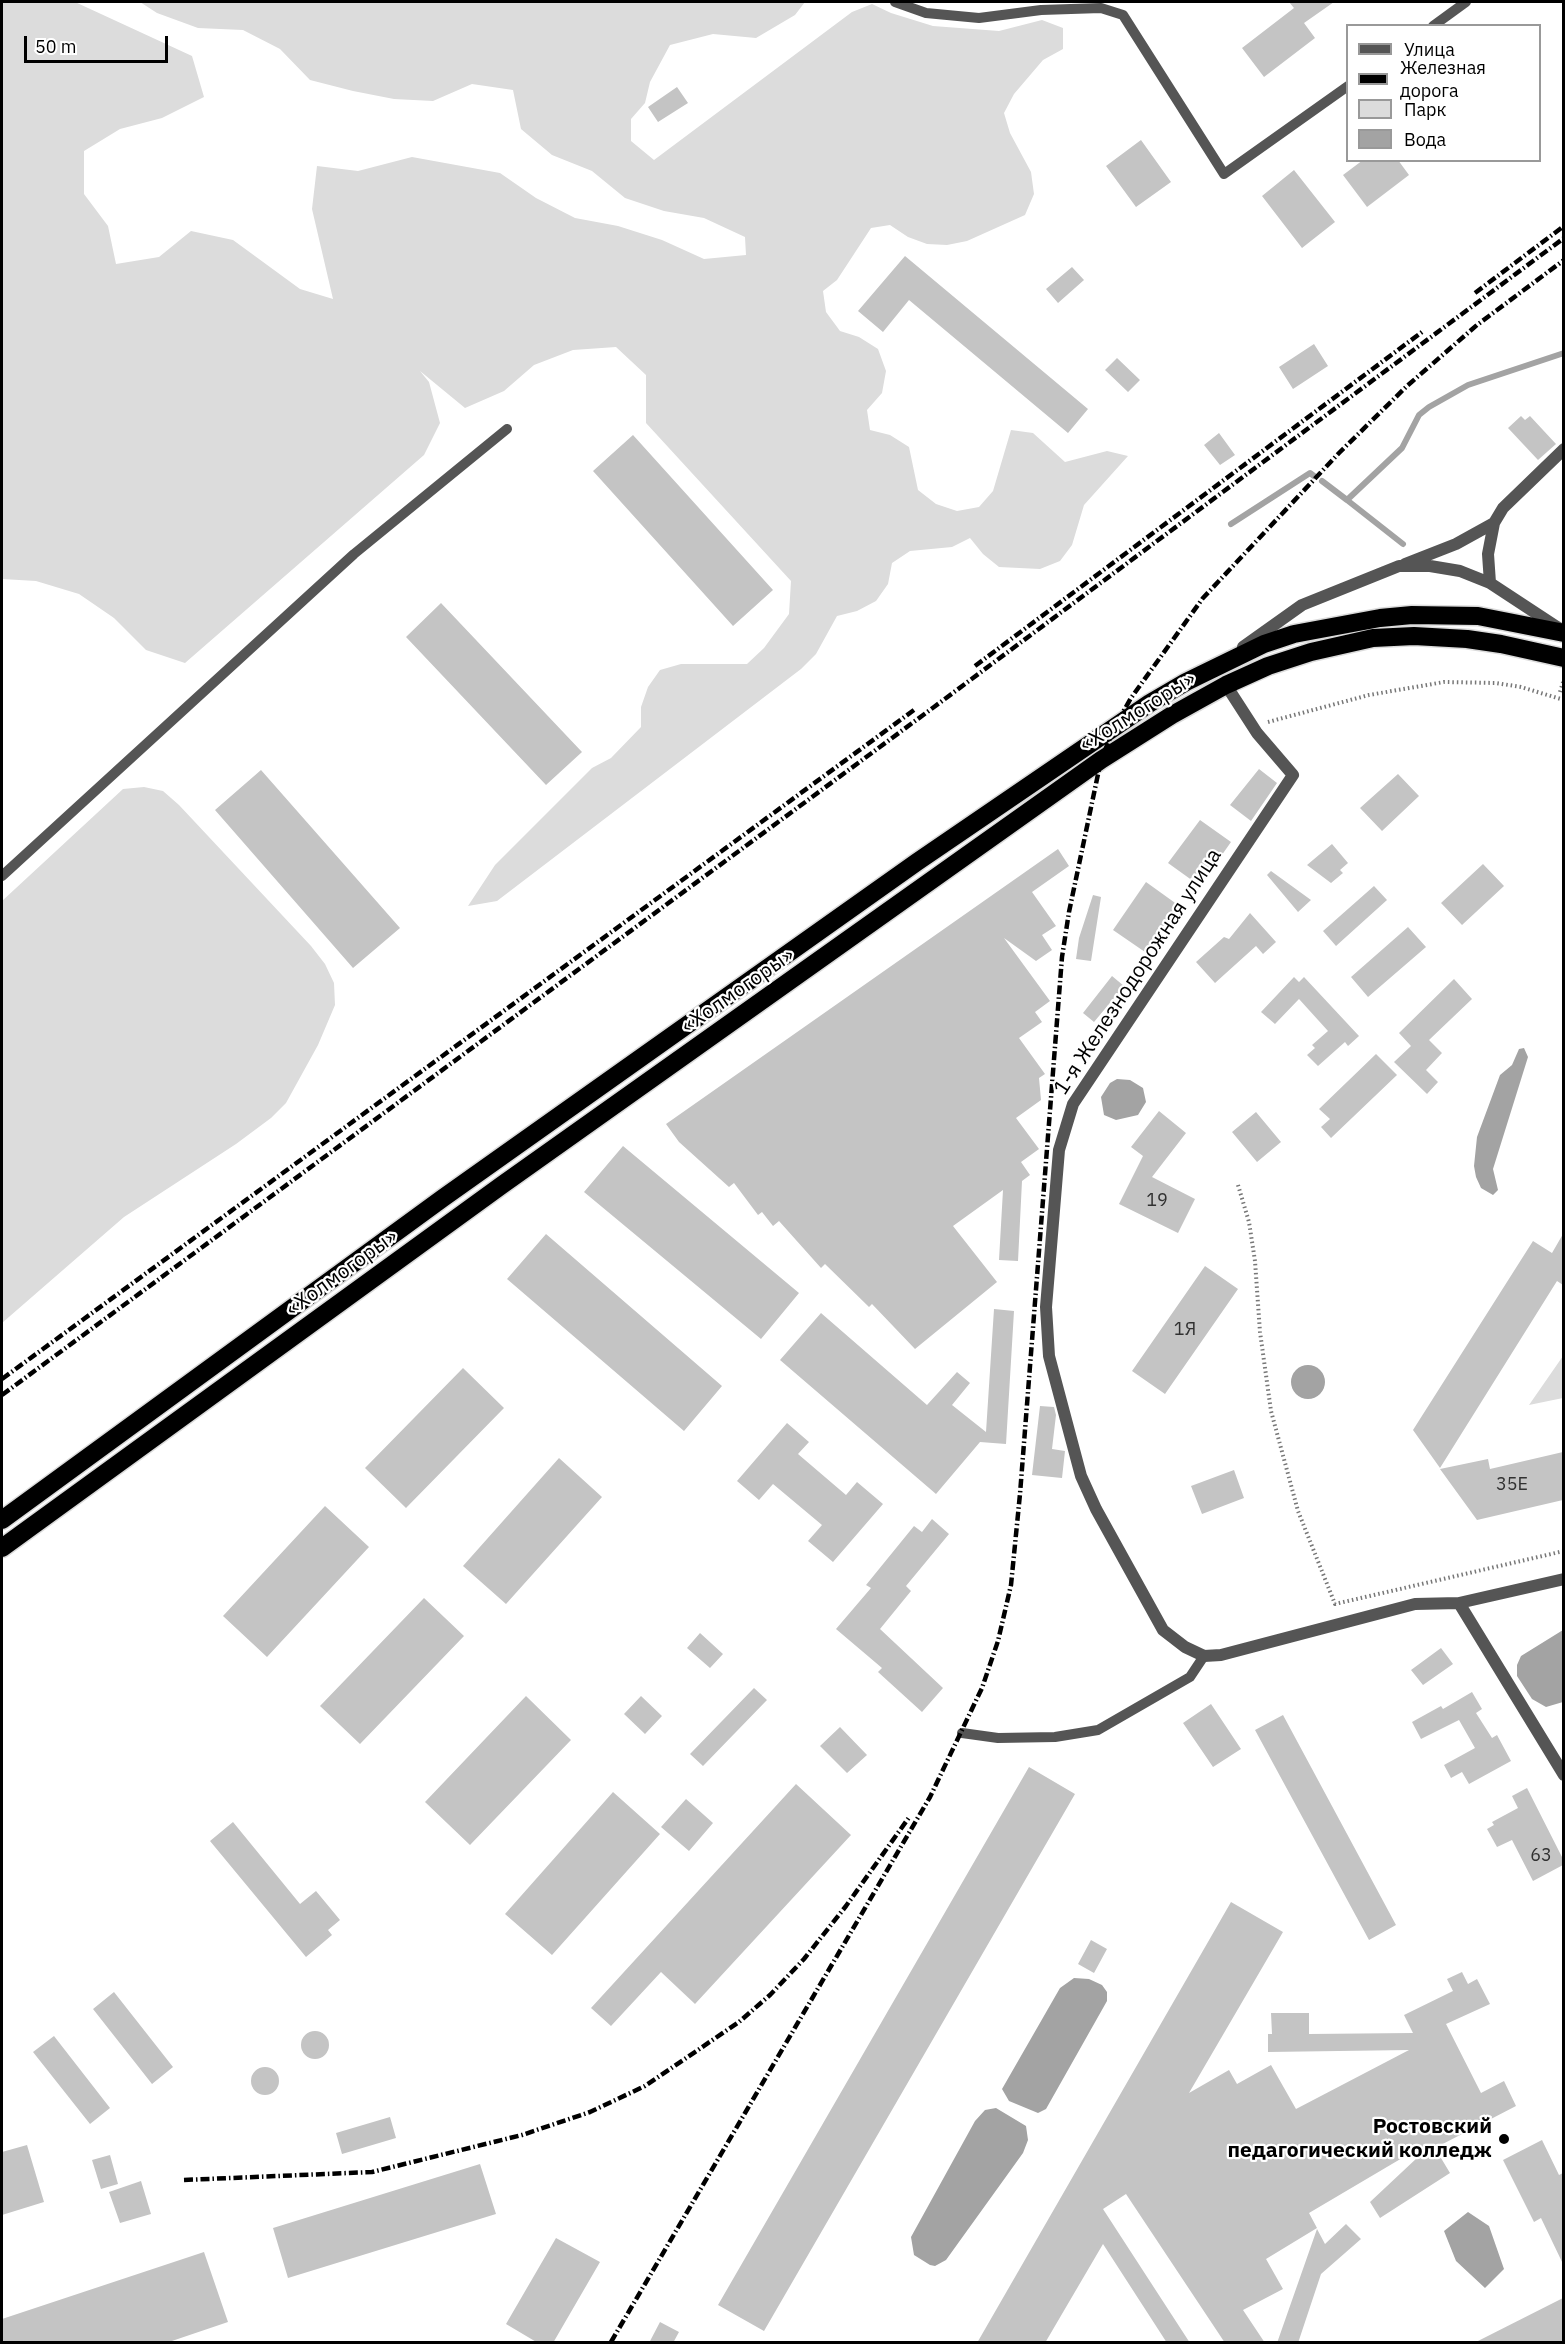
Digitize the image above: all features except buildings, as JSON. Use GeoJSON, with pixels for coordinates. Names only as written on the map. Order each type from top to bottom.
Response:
{"type":"FeatureCollection","features":[{"type":"Feature","properties":{"kind":"highway","name":"«Холмогоры»"},"geometry":{"type":"LineString","coordinates":[[2,1520],[443,1198],[917,862],[1150,703],[1218,665],[1293,634],[1380,618],[1412,615],[1470,616],[1563,632]]}},
{"type":"Feature","properties":{"kind":"highway","name":"«Холмогоры»"},"geometry":{"type":"LineString","coordinates":[[2,1548],[502,1185],[1101,760],[1172,715],[1226,685],[1268,666],[1311,652],[1394,636],[1467,639],[1563,658]]}},
{"type":"Feature","properties":{"kind":"street"},"geometry":{"type":"LineString","coordinates":[[1490,583],[1488,555],[1494,524],[1503,508],[1563,449]]}},
{"type":"Feature","properties":{"kind":"street"},"geometry":{"type":"LineString","coordinates":[[1218,665],[1302,605],[1456,544],[1494,524]]}},
{"type":"Feature","properties":{"kind":"street"},"geometry":{"type":"LineString","coordinates":[[1399,566],[1430,566],[1460,571],[1490,583],[1563,632]]}},
{"type":"Feature","properties":{"kind":"street","name":"1-я Железнодорожная улица"},"geometry":{"type":"LineString","coordinates":[[1204,1656],[1185,1647],[1163,1630],[1096,1509],[1081,1476],[1049,1356],[1046,1307],[1059,1150],[1072,1104],[1293,774],[1253,727],[1226,685]]}},
{"type":"Feature","properties":{"kind":"street"},"geometry":{"type":"LineString","coordinates":[[1204,1656],[1221,1655],[1415,1604],[1459,1603],[1563,1579]]}},
{"type":"Feature","properties":{"kind":"street"},"geometry":{"type":"LineString","coordinates":[[1459,1603],[1563,1774]]}},
{"type":"Feature","properties":{"kind":"lane"},"geometry":{"type":"LineString","coordinates":[[895,2],[926,13],[979,18],[1041,10],[1101,8],[1123,15],[1224,174],[1346,87]]}},
{"type":"Feature","properties":{"kind":"lane"},"geometry":{"type":"LineString","coordinates":[[1436,24],[1466,2]]}},
{"type":"Feature","properties":{"kind":"lane"},"geometry":{"type":"LineString","coordinates":[[2,876],[354,554],[507,429]]}},
{"type":"Feature","properties":{"kind":"lane"},"geometry":{"type":"LineString","coordinates":[[962,1733],[1009,1738],[1055,1737],[1098,1730],[1190,1677],[1204,1656]]}},
{"type":"Feature","properties":{"kind":"path"},"geometry":{"type":"LineString","coordinates":[[1560,692],[1563,679]]}},
{"type":"Feature","properties":{"kind":"path"},"geometry":{"type":"LineString","coordinates":[[1253,727],[1305,710],[1369,695],[1444,682],[1496,683],[1521,687],[1563,700]]}},
{"type":"Feature","properties":{"kind":"path"},"geometry":{"type":"LineString","coordinates":[[1238,1185],[1249,1222],[1255,1261],[1260,1332],[1271,1411],[1298,1510],[1335,1604],[1563,1551]]}},
{"type":"Feature","properties":{"kind":"green space"},"geometry":{"type":"Polygon","coordinates":[[[2,2],[75,2],[192,56],[204,97],[162,118],[120,129],[84,151],[84,194],[108,226],[116,264],[159,257],[191,231],[233,240],[300,289],[333,299],[312,209],[317,166],[358,171],[412,157],[500,173],[536,198],[575,218],[618,226],[662,240],[704,259],[746,255],[745,237],[704,218],[664,211],[625,198],[592,171],[552,155],[521,129],[513,90],[472,84],[433,101],[394,99],[353,91],[310,80],[280,49],[243,30],[198,28],[157,13],[140,2],[805,2],[795,15],[756,38],[713,34],[670,45],[650,82],[645,103],[631,119],[631,141],[654,160],[852,12],[872,4],[891,13],[933,26],[999,31],[1042,20],[1063,28],[1063,49],[1043,60],[1014,94],[1004,113],[1010,133],[1031,172],[1034,194],[1025,215],[967,241],[947,245],[927,244],[908,237],[890,225],[871,228],[837,280],[823,291],[826,312],[840,331],[859,337],[878,349],[886,371],[882,393],[867,410],[870,430],[890,435],[909,447],[918,490],[936,504],[957,511],[979,507],[993,491],[1011,430],[1033,433],[1065,462],[1107,451],[1128,456],[1084,505],[1072,545],[1060,561],[1040,569],[999,567],[983,554],[970,538],[952,547],[910,551],[892,563],[888,584],[876,601],[857,611],[837,616],[816,654],[801,669],[497,901],[468,906],[495,865],[592,768],[611,758],[641,727],[641,707],[648,687],[660,670],[681,664],[747,664],[764,648],[789,614],[791,581],[646,423],[646,375],[616,347],[573,350],[534,365],[504,391],[465,408],[420,371],[429,382],[440,423],[424,455],[185,663],[146,650],[114,618],[79,594],[36,581],[2,579],[2,2]]]}},
{"type":"Feature","properties":{"kind":"green space"},"geometry":{"type":"Polygon","coordinates":[[[144,787],[163,791],[179,805],[311,946],[325,964],[334,983],[335,1005],[318,1045],[286,1103],[271,1118],[236,1144],[124,1217],[2,1323],[2,901],[123,789],[144,787]]]}},
{"type":"Feature","properties":{"kind":"green space"},"geometry":{"type":"Polygon","coordinates":[[[1563,1356],[1563,1398],[1529,1405],[1563,1356]]]}},
{"type":"Feature","properties":{"kind":"water"},"geometry":{"type":"Polygon","coordinates":[[[1524,1048],[1528,1057],[1493,1169],[1498,1190],[1493,1195],[1481,1188],[1476,1177],[1474,1166],[1477,1137],[1500,1075],[1512,1065],[1519,1049],[1524,1048]]]}},
{"type":"Feature","properties":{"kind":"water"},"geometry":{"type":"Polygon","coordinates":[[[1117,1079],[1130,1080],[1143,1088],[1146,1102],[1138,1115],[1116,1120],[1104,1115],[1101,1097],[1110,1083],[1117,1079]]]}},
{"type":"Feature","properties":{"kind":"water"},"geometry":{"type":"Polygon","coordinates":[[[1308,1365],[1320,1370],[1325,1382],[1320,1394],[1308,1399],[1296,1394],[1291,1382],[1296,1370],[1308,1365]]]}},
{"type":"Feature","properties":{"kind":"water"},"geometry":{"type":"Polygon","coordinates":[[[1563,1630],[1563,1702],[1546,1707],[1532,1699],[1517,1676],[1517,1665],[1521,1656],[1563,1630]]]}},
{"type":"Feature","properties":{"kind":"water"},"geometry":{"type":"Polygon","coordinates":[[[1074,1978],[1089,1979],[1102,1985],[1107,1992],[1107,2001],[1046,2109],[1038,2113],[1009,2101],[1002,2089],[1060,1988],[1074,1978]]]}},
{"type":"Feature","properties":{"kind":"water"},"geometry":{"type":"Polygon","coordinates":[[[996,2108],[1026,2126],[1028,2140],[1023,2153],[946,2260],[935,2266],[930,2265],[914,2255],[911,2237],[975,2121],[985,2110],[996,2108]]]}},
{"type":"Feature","properties":{"kind":"water"},"geometry":{"type":"Polygon","coordinates":[[[1468,2212],[1489,2226],[1504,2269],[1485,2288],[1456,2261],[1444,2231],[1468,2212]]]}},
{"type":"Feature","properties":{"kind":"waterway"},"geometry":{"type":"LineString","coordinates":[[1322,481],[1347,500],[1402,448],[1419,415],[1429,407],[1468,385],[1564,353]]}},
{"type":"Feature","properties":{"kind":"waterway"},"geometry":{"type":"LineString","coordinates":[[1231,524],[1310,473],[1314,476]]}},
{"type":"Feature","properties":{"kind":"waterway"},"geometry":{"type":"LineString","coordinates":[[1347,500],[1403,544]]}},
{"type":"Feature","properties":{"kind":"railway"},"geometry":{"type":"LineString","coordinates":[[1475,293],[1564,226]]}},
{"type":"Feature","properties":{"kind":"railway"},"geometry":{"type":"LineString","coordinates":[[2,1395],[934,707],[1564,238]]}},
{"type":"Feature","properties":{"kind":"railway"},"geometry":{"type":"LineString","coordinates":[[611,2342],[930,1797],[982,1688],[998,1641],[1011,1585],[1020,1494],[1062,957],[1069,912],[1101,760],[1115,726],[1131,698],[1203,598],[1339,453],[1407,386],[1477,325],[1564,260]]}},
{"type":"Feature","properties":{"kind":"railway"},"geometry":{"type":"LineString","coordinates":[[975,666],[1422,332]]}},
{"type":"Feature","properties":{"kind":"railway"},"geometry":{"type":"LineString","coordinates":[[2,1379],[914,710]]}},
{"type":"Feature","properties":{"kind":"railway"},"geometry":{"type":"LineString","coordinates":[[184,2180],[372,2172],[522,2135],[590,2112],[645,2086],[739,2022],[770,1995],[804,1959],[846,1906],[910,1816]]}},
{"type":"Feature","properties":{"kind":"place","name":"Ростовский педагогический колледж"},"geometry":{"type":"Point","coordinates":[1504,2139]}}]}
